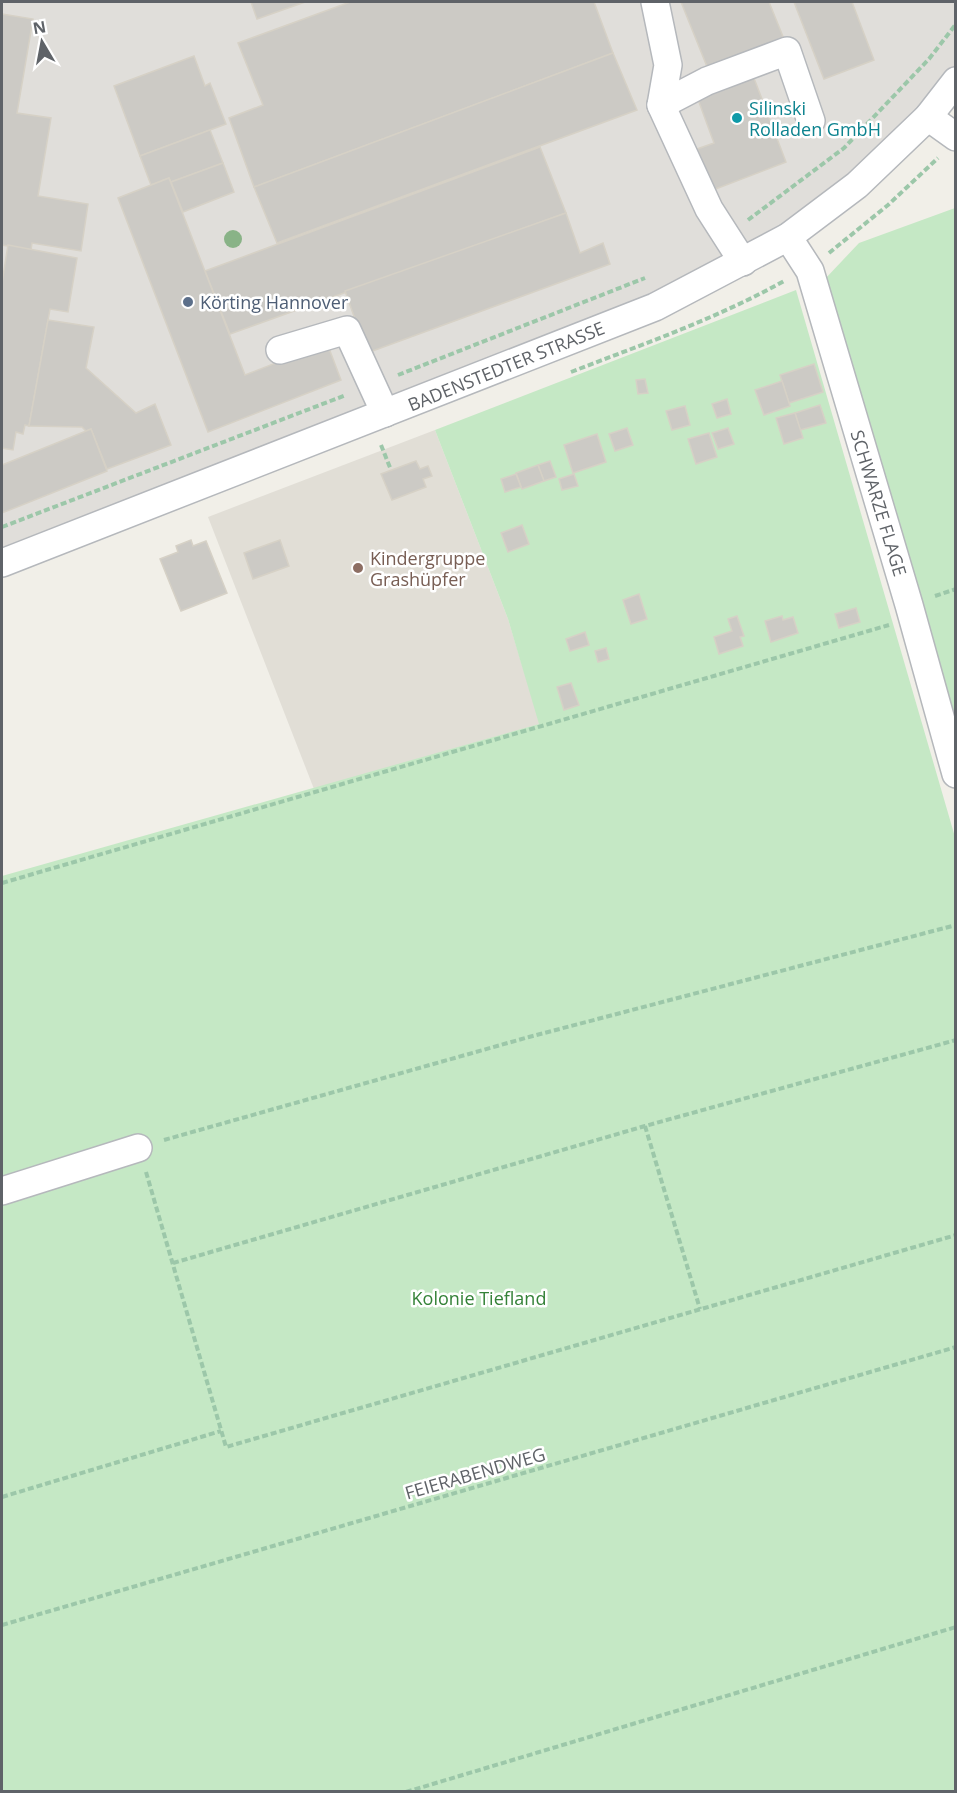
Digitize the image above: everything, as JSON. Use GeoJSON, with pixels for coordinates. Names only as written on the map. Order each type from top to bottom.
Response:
{"type":"FeatureCollection","features":[{"type":"Feature","properties":{"kind":"street"},"geometry":{"type":"LineString","coordinates":[[655,2],[668,65],[661,105],[709,209],[743,262]]}},
{"type":"Feature","properties":{"kind":"street"},"geometry":{"type":"LineString","coordinates":[[661,105],[707,81],[788,51],[810,121]]}},
{"type":"Feature","properties":{"kind":"street","name":"BADENSTEDTER STRASSE"},"geometry":{"type":"LineString","coordinates":[[2,563],[655,307],[788,237],[857,185],[928,117],[956,81]]}},
{"type":"Feature","properties":{"kind":"street"},"geometry":{"type":"LineString","coordinates":[[928,117],[956,137]]}},
{"type":"Feature","properties":{"kind":"street","name":"SCHWARZE FLAGE"},"geometry":{"type":"LineString","coordinates":[[788,237],[810,271],[956,774]]}},
{"type":"Feature","properties":{"kind":"street"},"geometry":{"type":"LineString","coordinates":[[280,350],[347,330],[385,413]]}},
{"type":"Feature","properties":{"kind":"street"},"geometry":{"type":"LineString","coordinates":[[2,1191],[138,1148]]}},
{"type":"Feature","properties":{"kind":"path"},"geometry":{"type":"LineString","coordinates":[[726,236],[784,195],[844,148],[929,59],[956,24]]}},
{"type":"Feature","properties":{"kind":"path"},"geometry":{"type":"LineString","coordinates":[[2,527],[646,278]]}},
{"type":"Feature","properties":{"kind":"path"},"geometry":{"type":"LineString","coordinates":[[381,445],[391,470]]}},
{"type":"Feature","properties":{"kind":"path"},"geometry":{"type":"LineString","coordinates":[[2,884],[912,618]]}},
{"type":"Feature","properties":{"kind":"path"},"geometry":{"type":"LineString","coordinates":[[956,925],[529,1037],[138,1148],[226,1448],[956,1235]]}},
{"type":"Feature","properties":{"kind":"path"},"geometry":{"type":"LineString","coordinates":[[173,1263],[645,1126],[956,1040]]}},
{"type":"Feature","properties":{"kind":"path"},"geometry":{"type":"LineString","coordinates":[[645,1126],[700,1310]]}},
{"type":"Feature","properties":{"kind":"path","name":"FEIERABENDWEG"},"geometry":{"type":"LineString","coordinates":[[2,1625],[956,1347]]}},
{"type":"Feature","properties":{"kind":"path"},"geometry":{"type":"LineString","coordinates":[[2,1497],[221,1431]]}},
{"type":"Feature","properties":{"kind":"path"},"geometry":{"type":"LineString","coordinates":[[406,1791],[956,1627]]}},
{"type":"Feature","properties":{"kind":"shaded area"},"geometry":{"type":"Polygon","coordinates":[[[2,2],[955,2],[955,81],[928,117],[743,262],[2,563],[2,2]]]}},
{"type":"Feature","properties":{"kind":"shaded area","name":"Kindergruppe Grashüpfer"},"geometry":{"type":"Polygon","coordinates":[[[435,430],[508,619],[540,724],[314,789],[208,517],[435,430]]]}},
{"type":"Feature","properties":{"kind":"green space"},"geometry":{"type":"Polygon","coordinates":[[[955,208],[955,774],[825,279],[859,243],[955,208]]]}},
{"type":"Feature","properties":{"kind":"green space","name":"Kolonie Tiefland"},"geometry":{"type":"Polygon","coordinates":[[[796,290],[955,837],[955,1791],[2,1792],[2,876],[539,724],[508,619],[435,430],[796,290]]]}},
{"type":"Feature","properties":{"kind":"building"},"geometry":{"type":"Polygon","coordinates":[[[251,2],[305,2],[257,19],[251,2]]]}},
{"type":"Feature","properties":{"kind":"building"},"geometry":{"type":"Polygon","coordinates":[[[350,2],[594,2],[613,53],[254,187],[229,118],[263,105],[238,43],[350,2]]]}},
{"type":"Feature","properties":{"kind":"building"},"geometry":{"type":"Polygon","coordinates":[[[681,2],[769,2],[784,39],[708,69],[681,2]]]}},
{"type":"Feature","properties":{"kind":"building"},"geometry":{"type":"Polygon","coordinates":[[[794,2],[852,2],[874,60],[824,79],[794,2]]]}},
{"type":"Feature","properties":{"kind":"building"},"geometry":{"type":"Polygon","coordinates":[[[2,14],[33,19],[17,113],[51,118],[38,196],[88,204],[81,251],[32,243],[31,250],[2,245],[2,14]]]}},
{"type":"Feature","properties":{"kind":"building"},"geometry":{"type":"Polygon","coordinates":[[[613,53],[637,110],[277,243],[254,187],[613,53]]]}},
{"type":"Feature","properties":{"kind":"building"},"geometry":{"type":"Polygon","coordinates":[[[194,56],[205,86],[210,83],[226,124],[140,156],[114,86],[194,56]]]}},
{"type":"Feature","properties":{"kind":"building","name":"Silinski Rolladen GmbH"},"geometry":{"type":"Polygon","coordinates":[[[752,73],[786,162],[713,190],[697,149],[714,143],[696,94],[752,73]]]}},
{"type":"Feature","properties":{"kind":"building"},"geometry":{"type":"Polygon","coordinates":[[[210,130],[223,163],[171,182],[169,178],[151,185],[140,156],[210,130]]]}},
{"type":"Feature","properties":{"kind":"building"},"geometry":{"type":"Polygon","coordinates":[[[540,147],[566,213],[230,334],[205,271],[540,147]]]}},
{"type":"Feature","properties":{"kind":"building"},"geometry":{"type":"Polygon","coordinates":[[[223,163],[234,192],[183,212],[171,182],[223,163]]]}},
{"type":"Feature","properties":{"kind":"building","name":"Körting Hannover"},"geometry":{"type":"Polygon","coordinates":[[[169,178],[245,375],[327,343],[341,380],[208,432],[118,198],[169,178]]]}},
{"type":"Feature","properties":{"kind":"building"},"geometry":{"type":"Polygon","coordinates":[[[566,213],[580,253],[603,243],[610,264],[367,353],[345,291],[566,213]]]}},
{"type":"Feature","properties":{"kind":"building"},"geometry":{"type":"Polygon","coordinates":[[[8,245],[77,258],[68,312],[50,309],[29,426],[25,425],[23,434],[16,432],[13,450],[2,448],[2,283],[8,245]]]}},
{"type":"Feature","properties":{"kind":"building"},"geometry":{"type":"Polygon","coordinates":[[[48,320],[94,327],[86,368],[136,413],[155,404],[171,445],[107,469],[91,429],[86,431],[82,427],[29,426],[48,320]]]}},
{"type":"Feature","properties":{"kind":"building"},"geometry":{"type":"Polygon","coordinates":[[[814,364],[823,392],[789,403],[780,375],[814,364]]]}},
{"type":"Feature","properties":{"kind":"building"},"geometry":{"type":"Polygon","coordinates":[[[645,379],[648,393],[638,394],[636,380],[645,379]]]}},
{"type":"Feature","properties":{"kind":"building"},"geometry":{"type":"Polygon","coordinates":[[[782,381],[790,406],[764,415],[755,390],[782,381]]]}},
{"type":"Feature","properties":{"kind":"building"},"geometry":{"type":"Polygon","coordinates":[[[727,399],[731,414],[717,418],[712,404],[727,399]]]}},
{"type":"Feature","properties":{"kind":"building"},"geometry":{"type":"Polygon","coordinates":[[[820,405],[826,423],[800,430],[795,413],[820,405]]]}},
{"type":"Feature","properties":{"kind":"building"},"geometry":{"type":"Polygon","coordinates":[[[685,406],[690,425],[672,430],[666,411],[685,406]]]}},
{"type":"Feature","properties":{"kind":"building"},"geometry":{"type":"Polygon","coordinates":[[[795,413],[803,438],[784,444],[776,418],[795,413]]]}},
{"type":"Feature","properties":{"kind":"building"},"geometry":{"type":"Polygon","coordinates":[[[627,428],[633,445],[615,451],[609,434],[627,428]]]}},
{"type":"Feature","properties":{"kind":"building"},"geometry":{"type":"Polygon","coordinates":[[[728,428],[734,444],[718,449],[712,433],[728,428]]]}},
{"type":"Feature","properties":{"kind":"building"},"geometry":{"type":"Polygon","coordinates":[[[91,429],[107,471],[2,513],[2,465],[91,429]]]}},
{"type":"Feature","properties":{"kind":"building"},"geometry":{"type":"Polygon","coordinates":[[[709,433],[717,457],[696,464],[688,439],[709,433]]]}},
{"type":"Feature","properties":{"kind":"building"},"geometry":{"type":"Polygon","coordinates":[[[597,434],[606,462],[573,473],[564,445],[597,434]]]}},
{"type":"Feature","properties":{"kind":"building"},"geometry":{"type":"Polygon","coordinates":[[[416,461],[420,469],[428,466],[432,476],[423,479],[426,487],[392,500],[381,474],[416,461]]]}},
{"type":"Feature","properties":{"kind":"building"},"geometry":{"type":"Polygon","coordinates":[[[550,461],[556,477],[544,481],[538,465],[550,461]]]}},
{"type":"Feature","properties":{"kind":"building"},"geometry":{"type":"Polygon","coordinates":[[[538,465],[544,481],[522,489],[516,473],[538,465]]]}},
{"type":"Feature","properties":{"kind":"building"},"geometry":{"type":"Polygon","coordinates":[[[516,474],[521,487],[505,492],[501,479],[516,474]]]}},
{"type":"Feature","properties":{"kind":"building"},"geometry":{"type":"Polygon","coordinates":[[[574,474],[578,486],[562,490],[559,479],[574,474]]]}},
{"type":"Feature","properties":{"kind":"building"},"geometry":{"type":"Polygon","coordinates":[[[522,525],[529,544],[508,552],[501,533],[522,525]]]}},
{"type":"Feature","properties":{"kind":"building"},"geometry":{"type":"Polygon","coordinates":[[[191,540],[193,546],[206,541],[227,593],[181,611],[160,559],[178,552],[176,546],[191,540]]]}},
{"type":"Feature","properties":{"kind":"building"},"geometry":{"type":"Polygon","coordinates":[[[280,540],[289,566],[253,579],[244,553],[280,540]]]}},
{"type":"Feature","properties":{"kind":"building"},"geometry":{"type":"Polygon","coordinates":[[[639,594],[647,619],[631,624],[623,600],[639,594]]]}},
{"type":"Feature","properties":{"kind":"building"},"geometry":{"type":"Polygon","coordinates":[[[856,608],[860,622],[839,628],[835,614],[856,608]]]}},
{"type":"Feature","properties":{"kind":"building"},"geometry":{"type":"Polygon","coordinates":[[[737,616],[744,636],[740,637],[743,646],[719,654],[714,637],[732,631],[728,619],[737,616]]]}},
{"type":"Feature","properties":{"kind":"building"},"geometry":{"type":"Polygon","coordinates":[[[782,616],[783,620],[793,617],[798,633],[771,642],[765,621],[782,616]]]}},
{"type":"Feature","properties":{"kind":"building"},"geometry":{"type":"Polygon","coordinates":[[[585,632],[589,645],[570,651],[566,639],[585,632]]]}},
{"type":"Feature","properties":{"kind":"building"},"geometry":{"type":"Polygon","coordinates":[[[606,648],[609,659],[598,662],[595,651],[606,648]]]}},
{"type":"Feature","properties":{"kind":"building"},"geometry":{"type":"Polygon","coordinates":[[[571,683],[579,705],[564,710],[557,687],[571,683]]]}},
{"type":"Feature","properties":{"kind":"place","name":"Silinski Rolladen GmbH"},"geometry":{"type":"Point","coordinates":[737,118]}},
{"type":"Feature","properties":{"kind":"place","name":"Körting Hannover"},"geometry":{"type":"Point","coordinates":[188,302]}},
{"type":"Feature","properties":{"kind":"place","name":"Kindergruppe Grashüpfer"},"geometry":{"type":"Point","coordinates":[358,568]}}]}
